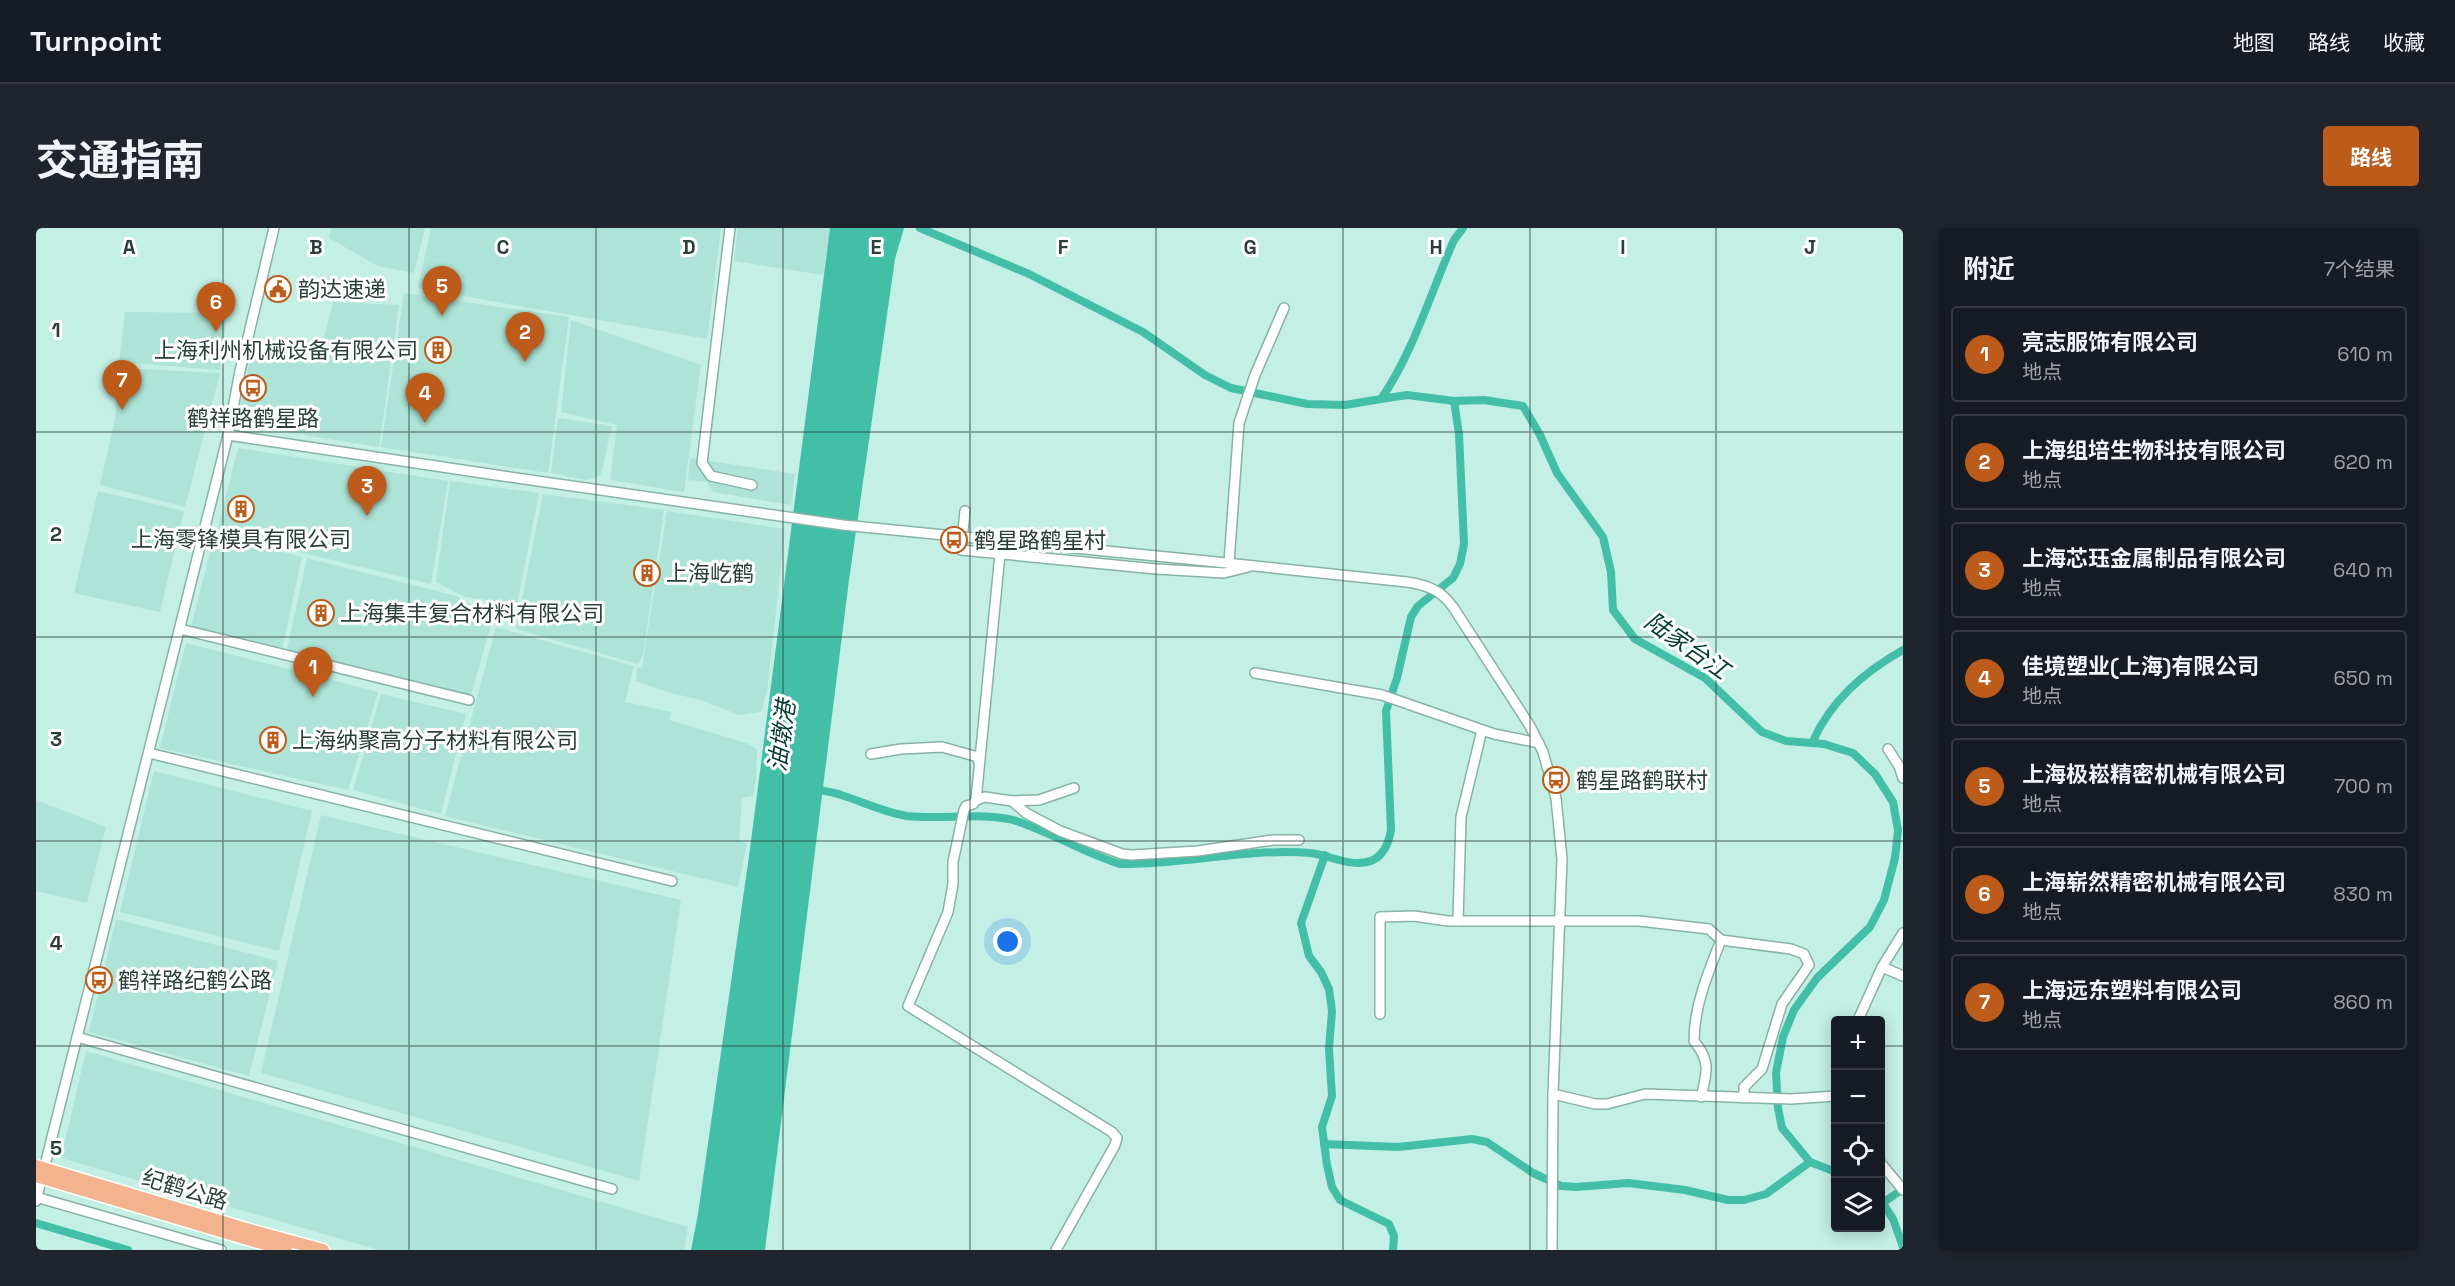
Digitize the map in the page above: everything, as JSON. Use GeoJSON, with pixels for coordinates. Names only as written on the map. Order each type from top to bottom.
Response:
{"type":"FeatureCollection","features":[{"type":"Feature","properties":{"kind":"main road","name":"纪鹤公路"},"geometry":{"type":"LineString","coordinates":[[36,1166],[245,1233],[283,1250]]}},
{"type":"Feature","properties":{"kind":"main road","name":"纪鹤公路"},"geometry":{"type":"LineString","coordinates":[[36,1176],[245,1233],[323,1250]]}},
{"type":"Feature","properties":{"kind":"street"},"geometry":{"type":"LineString","coordinates":[[221,1250],[36,1198],[228,435],[240,371],[274,228]]}},
{"type":"Feature","properties":{"kind":"street"},"geometry":{"type":"LineString","coordinates":[[730,228],[702,463],[711,476],[752,485]]}},
{"type":"Feature","properties":{"kind":"street"},"geometry":{"type":"LineString","coordinates":[[1229,563],[1235,457],[1242,411],[1284,308]]}},
{"type":"Feature","properties":{"kind":"street"},"geometry":{"type":"LineString","coordinates":[[228,435],[843,525],[1229,563],[1407,582],[1431,587],[1445,596],[1510,694],[1539,743],[1552,780],[1561,839],[1553,1094],[1552,1250]]}},
{"type":"Feature","properties":{"kind":"street"},"geometry":{"type":"LineString","coordinates":[[965,511],[961,549],[1156,569],[1224,573],[1253,566]]}},
{"type":"Feature","properties":{"kind":"street"},"geometry":{"type":"LineString","coordinates":[[976,800],[1000,554]]}},
{"type":"Feature","properties":{"kind":"street"},"geometry":{"type":"LineString","coordinates":[[180,629],[469,700]]}},
{"type":"Feature","properties":{"kind":"street"},"geometry":{"type":"LineString","coordinates":[[1255,673],[1382,695],[1482,730],[1539,743]]}},
{"type":"Feature","properties":{"kind":"street"},"geometry":{"type":"LineString","coordinates":[[1458,921],[1461,817],[1482,730]]}},
{"type":"Feature","properties":{"kind":"street"},"geometry":{"type":"LineString","coordinates":[[871,754],[901,748],[942,747],[978,757],[979,762]]}},
{"type":"Feature","properties":{"kind":"street"},"geometry":{"type":"LineString","coordinates":[[1888,749],[1899,766],[1903,778]]}},
{"type":"Feature","properties":{"kind":"street"},"geometry":{"type":"LineString","coordinates":[[149,753],[672,881]]}},
{"type":"Feature","properties":{"kind":"street"},"geometry":{"type":"LineString","coordinates":[[1056,1250],[1112,1152],[1117,1138],[1112,1132],[908,1006],[948,912],[953,884],[953,862],[964,810],[976,800],[985,797],[1012,801],[1039,800],[1074,788]]}},
{"type":"Feature","properties":{"kind":"street"},"geometry":{"type":"LineString","coordinates":[[1012,801],[1026,813],[1060,831],[1122,854],[1198,851],[1273,840],[1299,840]]}},
{"type":"Feature","properties":{"kind":"street"},"geometry":{"type":"LineString","coordinates":[[1380,1014],[1380,917],[1414,916],[1458,921],[1639,921],[1708,929],[1721,940],[1791,949],[1804,954],[1809,964],[1782,1004],[1762,1069],[1744,1087],[1744,1098]]}},
{"type":"Feature","properties":{"kind":"street"},"geometry":{"type":"LineString","coordinates":[[1860,1016],[1882,967],[1903,933]]}},
{"type":"Feature","properties":{"kind":"street"},"geometry":{"type":"LineString","coordinates":[[1701,1097],[1707,1074],[1705,1054],[1694,1041],[1694,1026],[1708,973],[1721,940]]}},
{"type":"Feature","properties":{"kind":"street"},"geometry":{"type":"LineString","coordinates":[[1882,967],[1903,976]]}},
{"type":"Feature","properties":{"kind":"street"},"geometry":{"type":"LineString","coordinates":[[77,1037],[612,1188]]}},
{"type":"Feature","properties":{"kind":"street"},"geometry":{"type":"LineString","coordinates":[[1553,1094],[1595,1104],[1607,1104],[1645,1094],[1791,1099],[1831,1096]]}},
{"type":"Feature","properties":{"kind":"street"},"geometry":{"type":"LineString","coordinates":[[1885,1167],[1903,1190]]}},
{"type":"Feature","properties":{"kind":"shaded area"},"geometry":{"type":"Polygon","coordinates":[[[331,228],[425,228],[414,273],[378,266],[329,238],[331,228]]]}},
{"type":"Feature","properties":{"kind":"shaded area"},"geometry":{"type":"Polygon","coordinates":[[[431,228],[721,228],[707,339],[418,288],[431,228]]]}},
{"type":"Feature","properties":{"kind":"shaded area"},"geometry":{"type":"Polygon","coordinates":[[[738,228],[830,228],[823,275],[734,261],[738,228]]]}},
{"type":"Feature","properties":{"kind":"shaded area"},"geometry":{"type":"Polygon","coordinates":[[[404,293],[569,317],[548,473],[381,447],[404,293]]]}},
{"type":"Feature","properties":{"kind":"shaded area"},"geometry":{"type":"Polygon","coordinates":[[[333,302],[399,305],[379,447],[237,424],[253,344],[320,354],[333,302]]]}},
{"type":"Feature","properties":{"kind":"shaded area"},"geometry":{"type":"Polygon","coordinates":[[[125,312],[227,313],[220,370],[119,362],[125,312]]]}},
{"type":"Feature","properties":{"kind":"shaded area"},"geometry":{"type":"Polygon","coordinates":[[[571,320],[701,365],[684,492],[610,480],[617,425],[561,412],[571,320]]]}},
{"type":"Feature","properties":{"kind":"shaded area"},"geometry":{"type":"Polygon","coordinates":[[[119,368],[220,373],[185,507],[100,485],[115,419],[119,368]]]}},
{"type":"Feature","properties":{"kind":"shaded area"},"geometry":{"type":"Polygon","coordinates":[[[558,418],[612,426],[601,475],[587,480],[551,473],[558,418]]]}},
{"type":"Feature","properties":{"kind":"shaded area"},"geometry":{"type":"Polygon","coordinates":[[[238,448],[448,481],[431,584],[217,532],[238,448]]]}},
{"type":"Feature","properties":{"kind":"shaded area"},"geometry":{"type":"Polygon","coordinates":[[[690,458],[795,474],[791,505],[713,492],[707,482],[688,480],[690,458]]]}},
{"type":"Feature","properties":{"kind":"shaded area"},"geometry":{"type":"Polygon","coordinates":[[[450,481],[539,493],[517,604],[465,597],[436,582],[450,481]]]}},
{"type":"Feature","properties":{"kind":"shaded area"},"geometry":{"type":"Polygon","coordinates":[[[98,491],[184,511],[160,612],[74,593],[98,491]]]}},
{"type":"Feature","properties":{"kind":"shaded area"},"geometry":{"type":"Polygon","coordinates":[[[543,494],[664,510],[643,655],[638,664],[516,629],[543,494]]]}},
{"type":"Feature","properties":{"kind":"shaded area"},"geometry":{"type":"Polygon","coordinates":[[[667,511],[785,529],[767,692],[761,712],[739,715],[701,700],[667,692],[636,681],[637,668],[642,668],[667,511]]]}},
{"type":"Feature","properties":{"kind":"shaded area"},"geometry":{"type":"Polygon","coordinates":[[[215,534],[302,557],[282,650],[191,627],[215,534]]]}},
{"type":"Feature","properties":{"kind":"shaded area"},"geometry":{"type":"Polygon","coordinates":[[[307,558],[456,596],[493,618],[471,695],[287,650],[307,558]]]}},
{"type":"Feature","properties":{"kind":"shaded area"},"geometry":{"type":"Polygon","coordinates":[[[496,627],[634,666],[625,702],[671,712],[669,720],[746,743],[757,749],[753,796],[742,798],[739,840],[747,844],[738,887],[445,816],[496,627]]]}},
{"type":"Feature","properties":{"kind":"shaded area"},"geometry":{"type":"Polygon","coordinates":[[[186,643],[378,692],[348,790],[160,748],[186,643]]]}},
{"type":"Feature","properties":{"kind":"shaded area"},"geometry":{"type":"Polygon","coordinates":[[[381,694],[466,714],[441,814],[353,790],[381,694]]]}},
{"type":"Feature","properties":{"kind":"shaded area"},"geometry":{"type":"Polygon","coordinates":[[[154,771],[312,811],[279,951],[120,912],[154,771]]]}},
{"type":"Feature","properties":{"kind":"shaded area"},"geometry":{"type":"Polygon","coordinates":[[[36,800],[106,827],[87,903],[36,891],[36,800]]]}},
{"type":"Feature","properties":{"kind":"shaded area"},"geometry":{"type":"Polygon","coordinates":[[[321,815],[681,900],[639,1181],[261,1073],[321,815]]]}},
{"type":"Feature","properties":{"kind":"shaded area"},"geometry":{"type":"Polygon","coordinates":[[[116,919],[278,961],[249,1076],[89,1032],[116,919]]]}},
{"type":"Feature","properties":{"kind":"shaded area"},"geometry":{"type":"Polygon","coordinates":[[[86,1051],[688,1227],[684,1250],[379,1250],[61,1158],[86,1051]]]}},
{"type":"Feature","properties":{"kind":"water","name":"油墩港"},"geometry":{"type":"Polygon","coordinates":[[[830,228],[904,228],[895,259],[849,580],[765,1250],[691,1250],[750,849],[830,228]]]}},
{"type":"Feature","properties":{"kind":"waterway"},"geometry":{"type":"LineString","coordinates":[[920,228],[1029,274],[1143,332],[1205,375],[1231,388],[1307,404],[1345,405],[1381,399],[1403,362],[1454,240],[1463,228]]}},
{"type":"Feature","properties":{"kind":"waterway","name":"陆家台江"},"geometry":{"type":"LineString","coordinates":[[1381,399],[1407,395],[1454,401],[1484,400],[1523,406],[1540,435],[1557,473],[1603,537],[1611,572],[1613,610],[1635,639],[1705,678],[1762,732],[1786,741],[1824,744],[1853,753],[1875,774],[1893,802],[1898,830],[1895,858],[1884,900],[1870,927],[1817,978],[1794,1010],[1783,1037],[1776,1073],[1778,1108],[1782,1128],[1810,1162],[1831,1170]]}},
{"type":"Feature","properties":{"kind":"waterway"},"geometry":{"type":"LineString","coordinates":[[814,789],[838,794],[907,816],[988,817],[1013,820],[1120,864],[1286,852],[1318,854],[1358,863],[1373,860],[1386,847],[1391,830],[1386,711],[1397,678],[1411,617],[1418,606],[1453,578],[1460,564],[1464,544],[1459,434],[1454,401]]}},
{"type":"Feature","properties":{"kind":"waterway"},"geometry":{"type":"LineString","coordinates":[[1812,743],[1829,714],[1850,689],[1875,668],[1903,650]]}},
{"type":"Feature","properties":{"kind":"waterway"},"geometry":{"type":"LineString","coordinates":[[1325,855],[1301,923],[1309,956],[1321,972],[1329,989],[1332,1011],[1329,1049],[1332,1096],[1322,1127],[1327,1165],[1332,1187],[1340,1200],[1389,1224],[1394,1236],[1393,1250]]}},
{"type":"Feature","properties":{"kind":"waterway"},"geometry":{"type":"LineString","coordinates":[[1324,1144],[1398,1147],[1472,1139],[1487,1142],[1533,1173],[1561,1186],[1628,1183],[1685,1190],[1728,1200],[1744,1200],[1766,1194],[1810,1162]]}},
{"type":"Feature","properties":{"kind":"waterway"},"geometry":{"type":"LineString","coordinates":[[1885,1201],[1903,1189]]}},
{"type":"Feature","properties":{"kind":"waterway","name":"陆家台江"},"geometry":{"type":"LineString","coordinates":[[1885,1207],[1893,1219],[1903,1247]]}},
{"type":"Feature","properties":{"kind":"waterway"},"geometry":{"type":"LineString","coordinates":[[36,1223],[128,1250]]}},
{"type":"Feature","properties":{"kind":"place","name":"韵达速递"},"geometry":{"type":"Point","coordinates":[278,289]}},
{"type":"Feature","properties":{"kind":"place","name":"上海极崧精密机械有限公司"},"geometry":{"type":"Point","coordinates":[442,316]}},
{"type":"Feature","properties":{"kind":"place","name":"上海崭然精密机械有限公司"},"geometry":{"type":"Point","coordinates":[216,332]}},
{"type":"Feature","properties":{"kind":"place","name":"上海利州机械设备有限公司"},"geometry":{"type":"Point","coordinates":[438,350]}},
{"type":"Feature","properties":{"kind":"place","name":"上海组培生物科技有限公司"},"geometry":{"type":"Point","coordinates":[525,362]}},
{"type":"Feature","properties":{"kind":"place","name":"鹤祥路鹤星路"},"geometry":{"type":"Point","coordinates":[253,388]}},
{"type":"Feature","properties":{"kind":"place","name":"上海远东塑料有限公司"},"geometry":{"type":"Point","coordinates":[122,410]}},
{"type":"Feature","properties":{"kind":"place","name":"佳境塑业(上海)有限公司"},"geometry":{"type":"Point","coordinates":[425,423]}},
{"type":"Feature","properties":{"kind":"place","name":"上海零锋模具有限公司"},"geometry":{"type":"Point","coordinates":[241,509]}},
{"type":"Feature","properties":{"kind":"place","name":"上海芯珏金属制品有限公司"},"geometry":{"type":"Point","coordinates":[367,516]}},
{"type":"Feature","properties":{"kind":"place","name":"鹤星路鹤星村"},"geometry":{"type":"Point","coordinates":[954,540]}},
{"type":"Feature","properties":{"kind":"place","name":"上海屹鹤"},"geometry":{"type":"Point","coordinates":[647,573]}},
{"type":"Feature","properties":{"kind":"place","name":"上海集丰复合材料有限公司"},"geometry":{"type":"Point","coordinates":[321,613]}},
{"type":"Feature","properties":{"kind":"place","name":"亮志服饰有限公司"},"geometry":{"type":"Point","coordinates":[313,697]}},
{"type":"Feature","properties":{"kind":"place","name":"上海纳聚高分子材料有限公司"},"geometry":{"type":"Point","coordinates":[273,740]}},
{"type":"Feature","properties":{"kind":"place","name":"鹤星路鹤联村"},"geometry":{"type":"Point","coordinates":[1556,780]}},
{"type":"Feature","properties":{"kind":"place","name":"鹤祥路纪鹤公路"},"geometry":{"type":"Point","coordinates":[99,980]}}]}
